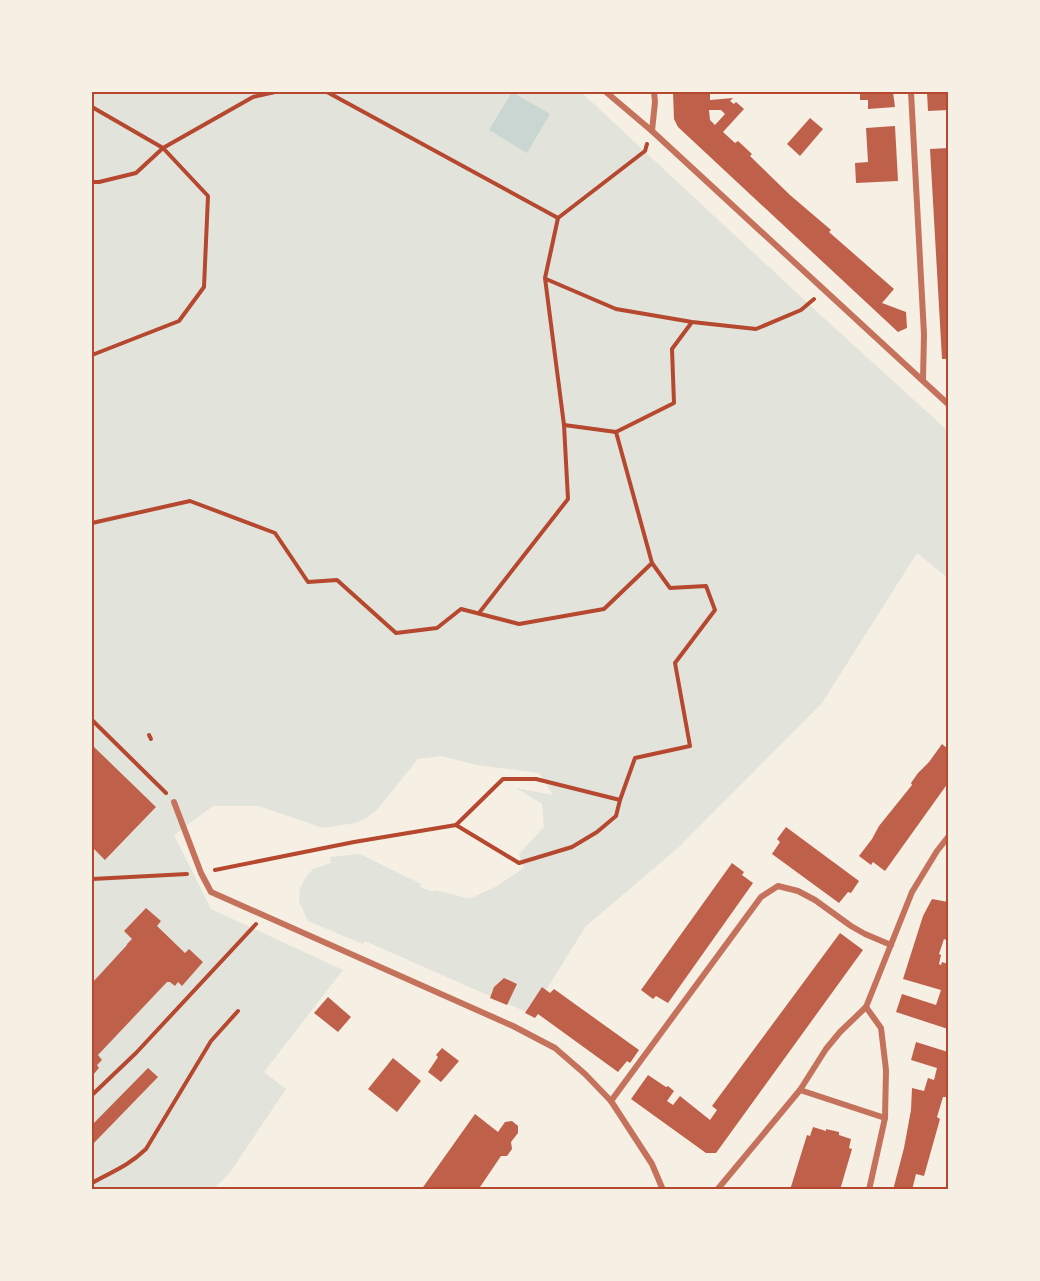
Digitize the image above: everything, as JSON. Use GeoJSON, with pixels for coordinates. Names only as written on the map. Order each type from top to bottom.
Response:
{"type":"FeatureCollection","features":[{"type":"Feature","properties":{"kind":"street"},"geometry":{"type":"LineString","coordinates":[[606,92],[652,131],[948,404]]}},
{"type":"Feature","properties":{"kind":"street"},"geometry":{"type":"LineString","coordinates":[[652,131],[654,92]]}},
{"type":"Feature","properties":{"kind":"street"},"geometry":{"type":"LineString","coordinates":[[911,92],[924,334],[923,380]]}},
{"type":"Feature","properties":{"kind":"street"},"geometry":{"type":"LineString","coordinates":[[174,802],[201,873],[211,892],[513,1026],[555,1048],[611,1101],[652,1164],[663,1190]]}},
{"type":"Feature","properties":{"kind":"street"},"geometry":{"type":"LineString","coordinates":[[717,1190],[800,1090],[826,1049],[866,1007],[912,891],[948,837]]}},
{"type":"Feature","properties":{"kind":"street"},"geometry":{"type":"LineString","coordinates":[[611,1101],[761,897],[778,886],[798,891],[858,930],[891,945]]}},
{"type":"Feature","properties":{"kind":"street"},"geometry":{"type":"LineString","coordinates":[[866,1007],[881,1028],[886,1070],[885,1118],[869,1190]]}},
{"type":"Feature","properties":{"kind":"street"},"geometry":{"type":"LineString","coordinates":[[800,1090],[885,1118]]}},
{"type":"Feature","properties":{"kind":"path"},"geometry":{"type":"LineString","coordinates":[[92,182],[136,173],[163,148],[253,97],[275,92]]}},
{"type":"Feature","properties":{"kind":"path"},"geometry":{"type":"LineString","coordinates":[[327,92],[558,218]]}},
{"type":"Feature","properties":{"kind":"path"},"geometry":{"type":"LineString","coordinates":[[92,107],[163,148],[208,196],[204,287],[179,321],[92,356]]}},
{"type":"Feature","properties":{"kind":"path"},"geometry":{"type":"LineString","coordinates":[[479,614],[568,499],[564,424],[545,278],[558,218],[645,150],[652,131]]}},
{"type":"Feature","properties":{"kind":"path"},"geometry":{"type":"LineString","coordinates":[[545,278],[616,309],[756,329],[801,310],[824,290]]}},
{"type":"Feature","properties":{"kind":"path"},"geometry":{"type":"LineString","coordinates":[[564,424],[616,432],[674,403],[672,349],[692,321]]}},
{"type":"Feature","properties":{"kind":"path"},"geometry":{"type":"LineString","coordinates":[[456,825],[519,863],[572,847],[597,832],[616,816],[635,758],[690,746],[675,663],[715,610],[706,586],[670,588],[652,563],[616,432]]}},
{"type":"Feature","properties":{"kind":"path"},"geometry":{"type":"LineString","coordinates":[[92,523],[190,501],[275,533],[308,582],[337,580],[396,633],[437,628],[461,609],[519,624],[604,609],[652,563]]}},
{"type":"Feature","properties":{"kind":"path"},"geometry":{"type":"LineString","coordinates":[[92,720],[174,802]]}},
{"type":"Feature","properties":{"kind":"path"},"geometry":{"type":"LineString","coordinates":[[92,879],[201,873],[354,842],[456,825],[503,779],[536,779],[620,800]]}},
{"type":"Feature","properties":{"kind":"path"},"geometry":{"type":"LineString","coordinates":[[92,1095],[136,1053],[265,915]]}},
{"type":"Feature","properties":{"kind":"path"},"geometry":{"type":"LineString","coordinates":[[92,1184],[134,1161],[146,1149],[211,1041],[238,1011]]}},
{"type":"Feature","properties":{"kind":"shaded area"},"geometry":{"type":"Polygon","coordinates":[[[92,92],[581,92],[948,431],[948,578],[917,553],[822,703],[678,848],[586,926],[546,990],[526,1012],[365,941],[363,944],[308,921],[299,901],[300,889],[305,878],[313,869],[331,863],[330,857],[360,854],[421,884],[420,887],[434,892],[435,890],[471,898],[497,886],[524,868],[519,854],[544,827],[542,804],[516,788],[553,795],[539,773],[476,765],[441,756],[418,759],[377,810],[355,823],[323,828],[259,806],[213,806],[174,835],[211,909],[343,970],[264,1072],[286,1089],[229,1174],[213,1189],[92,1189],[92,847],[106,860],[156,807],[92,745],[92,92]]]}},
{"type":"Feature","properties":{"kind":"shaded area"},"geometry":{"type":"Polygon","coordinates":[[[512,92],[550,114],[527,153],[489,130],[512,92]]]}},
{"type":"Feature","properties":{"kind":"building"},"geometry":{"type":"Polygon","coordinates":[[[673,92],[710,92],[710,100],[733,98],[730,101],[734,104],[736,102],[744,109],[723,132],[735,143],[738,141],[790,195],[831,230],[829,232],[894,289],[882,303],[906,312],[907,328],[898,332],[678,127],[674,119],[673,92]],[[709,110],[710,120],[715,125],[725,114],[721,110],[709,110]]]}},
{"type":"Feature","properties":{"kind":"building"},"geometry":{"type":"Polygon","coordinates":[[[860,92],[893,92],[895,107],[868,109],[868,100],[860,100],[860,92]]]}},
{"type":"Feature","properties":{"kind":"building"},"geometry":{"type":"Polygon","coordinates":[[[927,92],[948,92],[948,110],[928,111],[927,92]]]}},
{"type":"Feature","properties":{"kind":"building"},"geometry":{"type":"Polygon","coordinates":[[[810,118],[823,129],[800,156],[787,144],[810,118]]]}},
{"type":"Feature","properties":{"kind":"building"},"geometry":{"type":"Polygon","coordinates":[[[895,126],[898,181],[856,183],[855,163],[868,162],[866,128],[895,126]]]}},
{"type":"Feature","properties":{"kind":"building"},"geometry":{"type":"Polygon","coordinates":[[[948,148],[948,359],[942,359],[930,149],[948,148]]]}},
{"type":"Feature","properties":{"kind":"building"},"geometry":{"type":"Polygon","coordinates":[[[942,744],[948,749],[948,783],[885,871],[873,862],[871,865],[859,856],[879,826],[912,785],[918,773],[942,744]]]}},
{"type":"Feature","properties":{"kind":"building"},"geometry":{"type":"Polygon","coordinates":[[[92,745],[156,807],[105,860],[92,847],[94,828],[92,825],[92,745]]]}},
{"type":"Feature","properties":{"kind":"building"},"geometry":{"type":"Polygon","coordinates":[[[786,827],[859,881],[851,893],[848,892],[839,903],[772,854],[780,842],[777,839],[786,827]]]}},
{"type":"Feature","properties":{"kind":"building"},"geometry":{"type":"Polygon","coordinates":[[[732,863],[753,883],[668,1003],[656,996],[653,999],[641,990],[732,863]]]}},
{"type":"Feature","properties":{"kind":"building"},"geometry":{"type":"Polygon","coordinates":[[[932,899],[948,902],[946,907],[948,908],[948,941],[944,939],[939,954],[941,955],[939,964],[941,965],[942,962],[948,964],[948,1029],[896,1012],[902,994],[936,1005],[941,990],[903,979],[923,916],[932,899]]]}},
{"type":"Feature","properties":{"kind":"building"},"geometry":{"type":"Polygon","coordinates":[[[146,908],[161,921],[157,926],[185,953],[189,949],[203,962],[182,986],[178,982],[175,986],[167,982],[98,1055],[102,1060],[92,1076],[92,983],[132,939],[124,931],[146,908]]]}},
{"type":"Feature","properties":{"kind":"building"},"geometry":{"type":"Polygon","coordinates":[[[840,933],[863,950],[716,1153],[706,1153],[631,1099],[648,1075],[674,1091],[667,1101],[673,1105],[680,1096],[710,1120],[717,1110],[712,1106],[840,933]]]}},
{"type":"Feature","properties":{"kind":"building"},"geometry":{"type":"Polygon","coordinates":[[[504,978],[517,984],[507,1005],[490,998],[494,987],[504,978]]]}},
{"type":"Feature","properties":{"kind":"building"},"geometry":{"type":"Polygon","coordinates":[[[542,987],[550,993],[554,989],[639,1050],[630,1063],[627,1061],[618,1072],[538,1014],[535,1018],[525,1013],[542,987]]]}},
{"type":"Feature","properties":{"kind":"building"},"geometry":{"type":"Polygon","coordinates":[[[328,997],[351,1017],[338,1032],[314,1013],[328,997]]]}},
{"type":"Feature","properties":{"kind":"building"},"geometry":{"type":"Polygon","coordinates":[[[916,1042],[948,1052],[948,1086],[937,1117],[940,1119],[924,1176],[916,1174],[912,1190],[893,1190],[904,1148],[911,1110],[912,1088],[924,1091],[928,1078],[934,1080],[937,1068],[911,1060],[916,1042]]]}},
{"type":"Feature","properties":{"kind":"building"},"geometry":{"type":"Polygon","coordinates":[[[442,1048],[459,1061],[441,1082],[428,1072],[442,1048]]]}},
{"type":"Feature","properties":{"kind":"building"},"geometry":{"type":"Polygon","coordinates":[[[393,1058],[421,1081],[397,1112],[368,1089],[393,1058]]]}},
{"type":"Feature","properties":{"kind":"building"},"geometry":{"type":"Polygon","coordinates":[[[148,1068],[158,1077],[92,1145],[92,1125],[148,1068]]]}},
{"type":"Feature","properties":{"kind":"building"},"geometry":{"type":"Polygon","coordinates":[[[475,1114],[498,1132],[505,1122],[512,1121],[518,1126],[518,1133],[511,1142],[512,1149],[507,1156],[501,1156],[478,1190],[421,1190],[475,1114]]]}},
{"type":"Feature","properties":{"kind":"building"},"geometry":{"type":"Polygon","coordinates":[[[813,1127],[839,1132],[839,1135],[851,1139],[849,1148],[852,1149],[840,1190],[790,1190],[807,1135],[810,1136],[813,1127]]]}}]}
